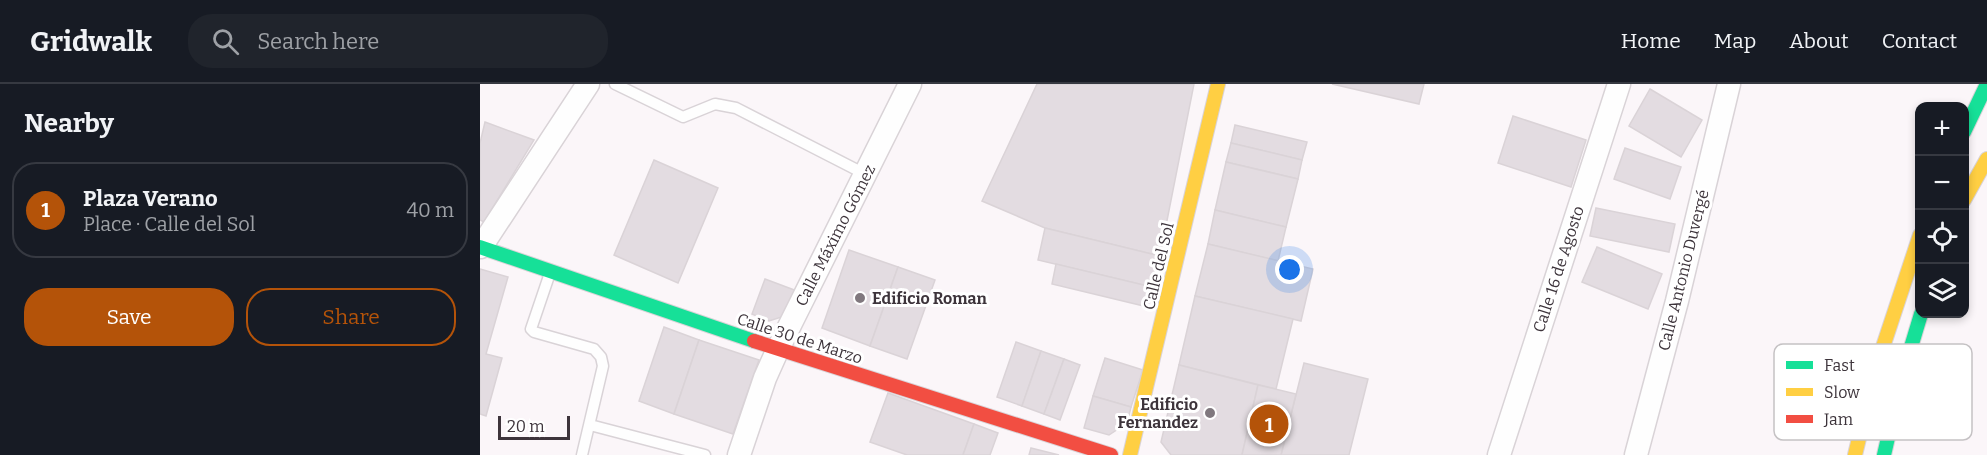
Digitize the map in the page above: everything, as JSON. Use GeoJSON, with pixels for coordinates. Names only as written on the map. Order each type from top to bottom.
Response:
{"type":"FeatureCollection","features":[{"type":"Feature","properties":{"kind":"main road","name":"Calle del Sol"},"geometry":{"type":"LineString","coordinates":[[1130,455],[1218,84]]}},
{"type":"Feature","properties":{"kind":"main road"},"geometry":{"type":"LineString","coordinates":[[1969,122],[1983,85]]}},
{"type":"Feature","properties":{"kind":"main road"},"geometry":{"type":"LineString","coordinates":[[1969,193],[1987,159]]}},
{"type":"Feature","properties":{"kind":"main road","name":"Calle 30 de Marzo"},"geometry":{"type":"LineString","coordinates":[[480,247],[778,349],[1111,455]]}},
{"type":"Feature","properties":{"kind":"main road"},"geometry":{"type":"LineString","coordinates":[[1884,344],[1915,251]]}},
{"type":"Feature","properties":{"kind":"main road"},"geometry":{"type":"LineString","coordinates":[[1912,344],[1921,318]]}},
{"type":"Feature","properties":{"kind":"main road"},"geometry":{"type":"LineString","coordinates":[[1855,455],[1859,440]]}},
{"type":"Feature","properties":{"kind":"main road"},"geometry":{"type":"LineString","coordinates":[[1884,455],[1887,440]]}},
{"type":"Feature","properties":{"kind":"street"},"geometry":{"type":"LineString","coordinates":[[480,247],[588,84]]}},
{"type":"Feature","properties":{"kind":"street","name":"Calle Máximo Gómez"},"geometry":{"type":"LineString","coordinates":[[739,455],[765,378],[778,349],[910,84]]}},
{"type":"Feature","properties":{"kind":"street","name":"Calle 16 de Agosto"},"geometry":{"type":"LineString","coordinates":[[1499,455],[1619,84]]}},
{"type":"Feature","properties":{"kind":"street","name":"Calle Antonio Duvergé"},"geometry":{"type":"LineString","coordinates":[[1636,455],[1677,301],[1729,84]]}},
{"type":"Feature","properties":{"kind":"lane"},"geometry":{"type":"LineString","coordinates":[[615,84],[683,117],[716,104],[736,108],[865,174]]}},
{"type":"Feature","properties":{"kind":"lane"},"geometry":{"type":"LineString","coordinates":[[550,271],[531,328],[534,332],[594,349],[601,357],[603,366],[582,455]]}},
{"type":"Feature","properties":{"kind":"lane"},"geometry":{"type":"LineString","coordinates":[[590,425],[705,455]]}},
{"type":"Feature","properties":{"kind":"building"},"geometry":{"type":"Polygon","coordinates":[[[1037,84],[1194,84],[1160,256],[1045,228],[982,201],[1037,84]]]}},
{"type":"Feature","properties":{"kind":"building"},"geometry":{"type":"Polygon","coordinates":[[[1332,84],[1424,84],[1419,104],[1332,84]]]}},
{"type":"Feature","properties":{"kind":"building"},"geometry":{"type":"Polygon","coordinates":[[[1650,89],[1702,120],[1681,157],[1629,126],[1650,89]]]}},
{"type":"Feature","properties":{"kind":"building"},"geometry":{"type":"Polygon","coordinates":[[[1513,116],[1586,140],[1571,187],[1498,163],[1513,116]]]}},
{"type":"Feature","properties":{"kind":"building"},"geometry":{"type":"Polygon","coordinates":[[[485,122],[534,140],[484,222],[480,220],[480,143],[485,122]]]}},
{"type":"Feature","properties":{"kind":"building"},"geometry":{"type":"Polygon","coordinates":[[[1235,125],[1307,142],[1302,160],[1231,143],[1235,125]]]}},
{"type":"Feature","properties":{"kind":"building"},"geometry":{"type":"Polygon","coordinates":[[[1231,143],[1302,160],[1298,179],[1226,162],[1231,143]]]}},
{"type":"Feature","properties":{"kind":"building"},"geometry":{"type":"Polygon","coordinates":[[[1625,148],[1681,167],[1670,199],[1614,179],[1625,148]]]}},
{"type":"Feature","properties":{"kind":"building"},"geometry":{"type":"Polygon","coordinates":[[[654,160],[718,188],[678,283],[614,255],[654,160]]]}},
{"type":"Feature","properties":{"kind":"building"},"geometry":{"type":"Polygon","coordinates":[[[1226,162],[1298,179],[1286,227],[1215,210],[1226,162]]]}},
{"type":"Feature","properties":{"kind":"building"},"geometry":{"type":"Polygon","coordinates":[[[1596,208],[1675,224],[1669,252],[1590,236],[1596,208]]]}},
{"type":"Feature","properties":{"kind":"building"},"geometry":{"type":"Polygon","coordinates":[[[1215,210],[1286,227],[1278,261],[1208,244],[1215,210]]]}},
{"type":"Feature","properties":{"kind":"building"},"geometry":{"type":"Polygon","coordinates":[[[1045,228],[1160,256],[1152,287],[1038,260],[1045,228]]]}},
{"type":"Feature","properties":{"kind":"building"},"geometry":{"type":"Polygon","coordinates":[[[1208,244],[1313,269],[1301,321],[1195,296],[1208,244]]]}},
{"type":"Feature","properties":{"kind":"building"},"geometry":{"type":"Polygon","coordinates":[[[1597,247],[1662,274],[1648,309],[1582,282],[1597,247]]]}},
{"type":"Feature","properties":{"kind":"building","name":"Edificio Roman"},"geometry":{"type":"Polygon","coordinates":[[[849,250],[898,267],[870,346],[822,328],[849,250]]]}},
{"type":"Feature","properties":{"kind":"building"},"geometry":{"type":"Polygon","coordinates":[[[1056,264],[1152,287],[1148,307],[1052,284],[1056,264]]]}},
{"type":"Feature","properties":{"kind":"building"},"geometry":{"type":"Polygon","coordinates":[[[898,267],[935,280],[907,359],[870,346],[898,267]]]}},
{"type":"Feature","properties":{"kind":"building"},"geometry":{"type":"Polygon","coordinates":[[[480,269],[508,277],[486,354],[502,358],[486,416],[480,414],[480,269]]]}},
{"type":"Feature","properties":{"kind":"building"},"geometry":{"type":"Polygon","coordinates":[[[765,279],[797,291],[788,315],[769,321],[752,314],[765,279]]]}},
{"type":"Feature","properties":{"kind":"building"},"geometry":{"type":"Polygon","coordinates":[[[1195,296],[1293,319],[1276,389],[1179,365],[1195,296]]]}},
{"type":"Feature","properties":{"kind":"building"},"geometry":{"type":"Polygon","coordinates":[[[664,327],[699,340],[674,414],[639,401],[664,327]]]}},
{"type":"Feature","properties":{"kind":"building"},"geometry":{"type":"Polygon","coordinates":[[[699,340],[759,360],[733,434],[674,414],[699,340]]]}},
{"type":"Feature","properties":{"kind":"building"},"geometry":{"type":"Polygon","coordinates":[[[1016,342],[1041,351],[1022,406],[997,397],[1016,342]]]}},
{"type":"Feature","properties":{"kind":"building"},"geometry":{"type":"Polygon","coordinates":[[[1041,351],[1064,359],[1044,414],[1022,406],[1041,351]]]}},
{"type":"Feature","properties":{"kind":"building"},"geometry":{"type":"Polygon","coordinates":[[[1105,358],[1143,370],[1131,407],[1093,396],[1105,358]]]}},
{"type":"Feature","properties":{"kind":"building"},"geometry":{"type":"Polygon","coordinates":[[[1064,359],[1080,365],[1060,420],[1044,414],[1064,359]]]}},
{"type":"Feature","properties":{"kind":"building"},"geometry":{"type":"Polygon","coordinates":[[[1304,363],[1368,379],[1349,455],[1281,455],[1304,363]]]}},
{"type":"Feature","properties":{"kind":"building","name":"Edificio Fernandez"},"geometry":{"type":"Polygon","coordinates":[[[1179,365],[1258,385],[1242,455],[1171,455],[1161,442],[1179,365]]]}},
{"type":"Feature","properties":{"kind":"building"},"geometry":{"type":"Polygon","coordinates":[[[1258,385],[1296,394],[1281,455],[1242,455],[1258,385]]]}},
{"type":"Feature","properties":{"kind":"building"},"geometry":{"type":"Polygon","coordinates":[[[888,393],[974,424],[963,455],[907,455],[870,442],[888,393]]]}},
{"type":"Feature","properties":{"kind":"building"},"geometry":{"type":"Polygon","coordinates":[[[1093,396],[1131,407],[1127,423],[1109,435],[1084,428],[1093,396]]]}},
{"type":"Feature","properties":{"kind":"building"},"geometry":{"type":"Polygon","coordinates":[[[974,424],[998,433],[990,455],[963,455],[974,424]]]}},
{"type":"Feature","properties":{"kind":"building"},"geometry":{"type":"Polygon","coordinates":[[[1031,448],[1059,455],[1029,455],[1031,448]]]}},
{"type":"Feature","properties":{"kind":"traffic: fast"},"geometry":{"type":"LineString","coordinates":[[1969,122],[1987,84]]}},
{"type":"Feature","properties":{"kind":"traffic: fast"},"geometry":{"type":"LineString","coordinates":[[480,247],[754,341]]}},
{"type":"Feature","properties":{"kind":"traffic: fast"},"geometry":{"type":"LineString","coordinates":[[1912,344],[1920,318]]}},
{"type":"Feature","properties":{"kind":"traffic: fast"},"geometry":{"type":"LineString","coordinates":[[1884,455],[1887,440]]}},
{"type":"Feature","properties":{"kind":"traffic: slow"},"geometry":{"type":"LineString","coordinates":[[1130,455],[1218,84]]}},
{"type":"Feature","properties":{"kind":"traffic: slow"},"geometry":{"type":"LineString","coordinates":[[1969,191],[1987,159]]}},
{"type":"Feature","properties":{"kind":"traffic: slow"},"geometry":{"type":"LineString","coordinates":[[1884,344],[1915,250]]}},
{"type":"Feature","properties":{"kind":"traffic: slow"},"geometry":{"type":"LineString","coordinates":[[1855,455],[1859,440]]}},
{"type":"Feature","properties":{"kind":"traffic: jam"},"geometry":{"type":"LineString","coordinates":[[754,341],[1111,455]]}},
{"type":"Feature","properties":{"kind":"place","name":"Edificio Roman"},"geometry":{"type":"Point","coordinates":[860,298]}},
{"type":"Feature","properties":{"kind":"place","name":"Edificio Fernandez"},"geometry":{"type":"Point","coordinates":[1210,413]}},
{"type":"Feature","properties":{"kind":"place","name":"Plaza Verano"},"geometry":{"type":"Point","coordinates":[1269,424]}}]}
